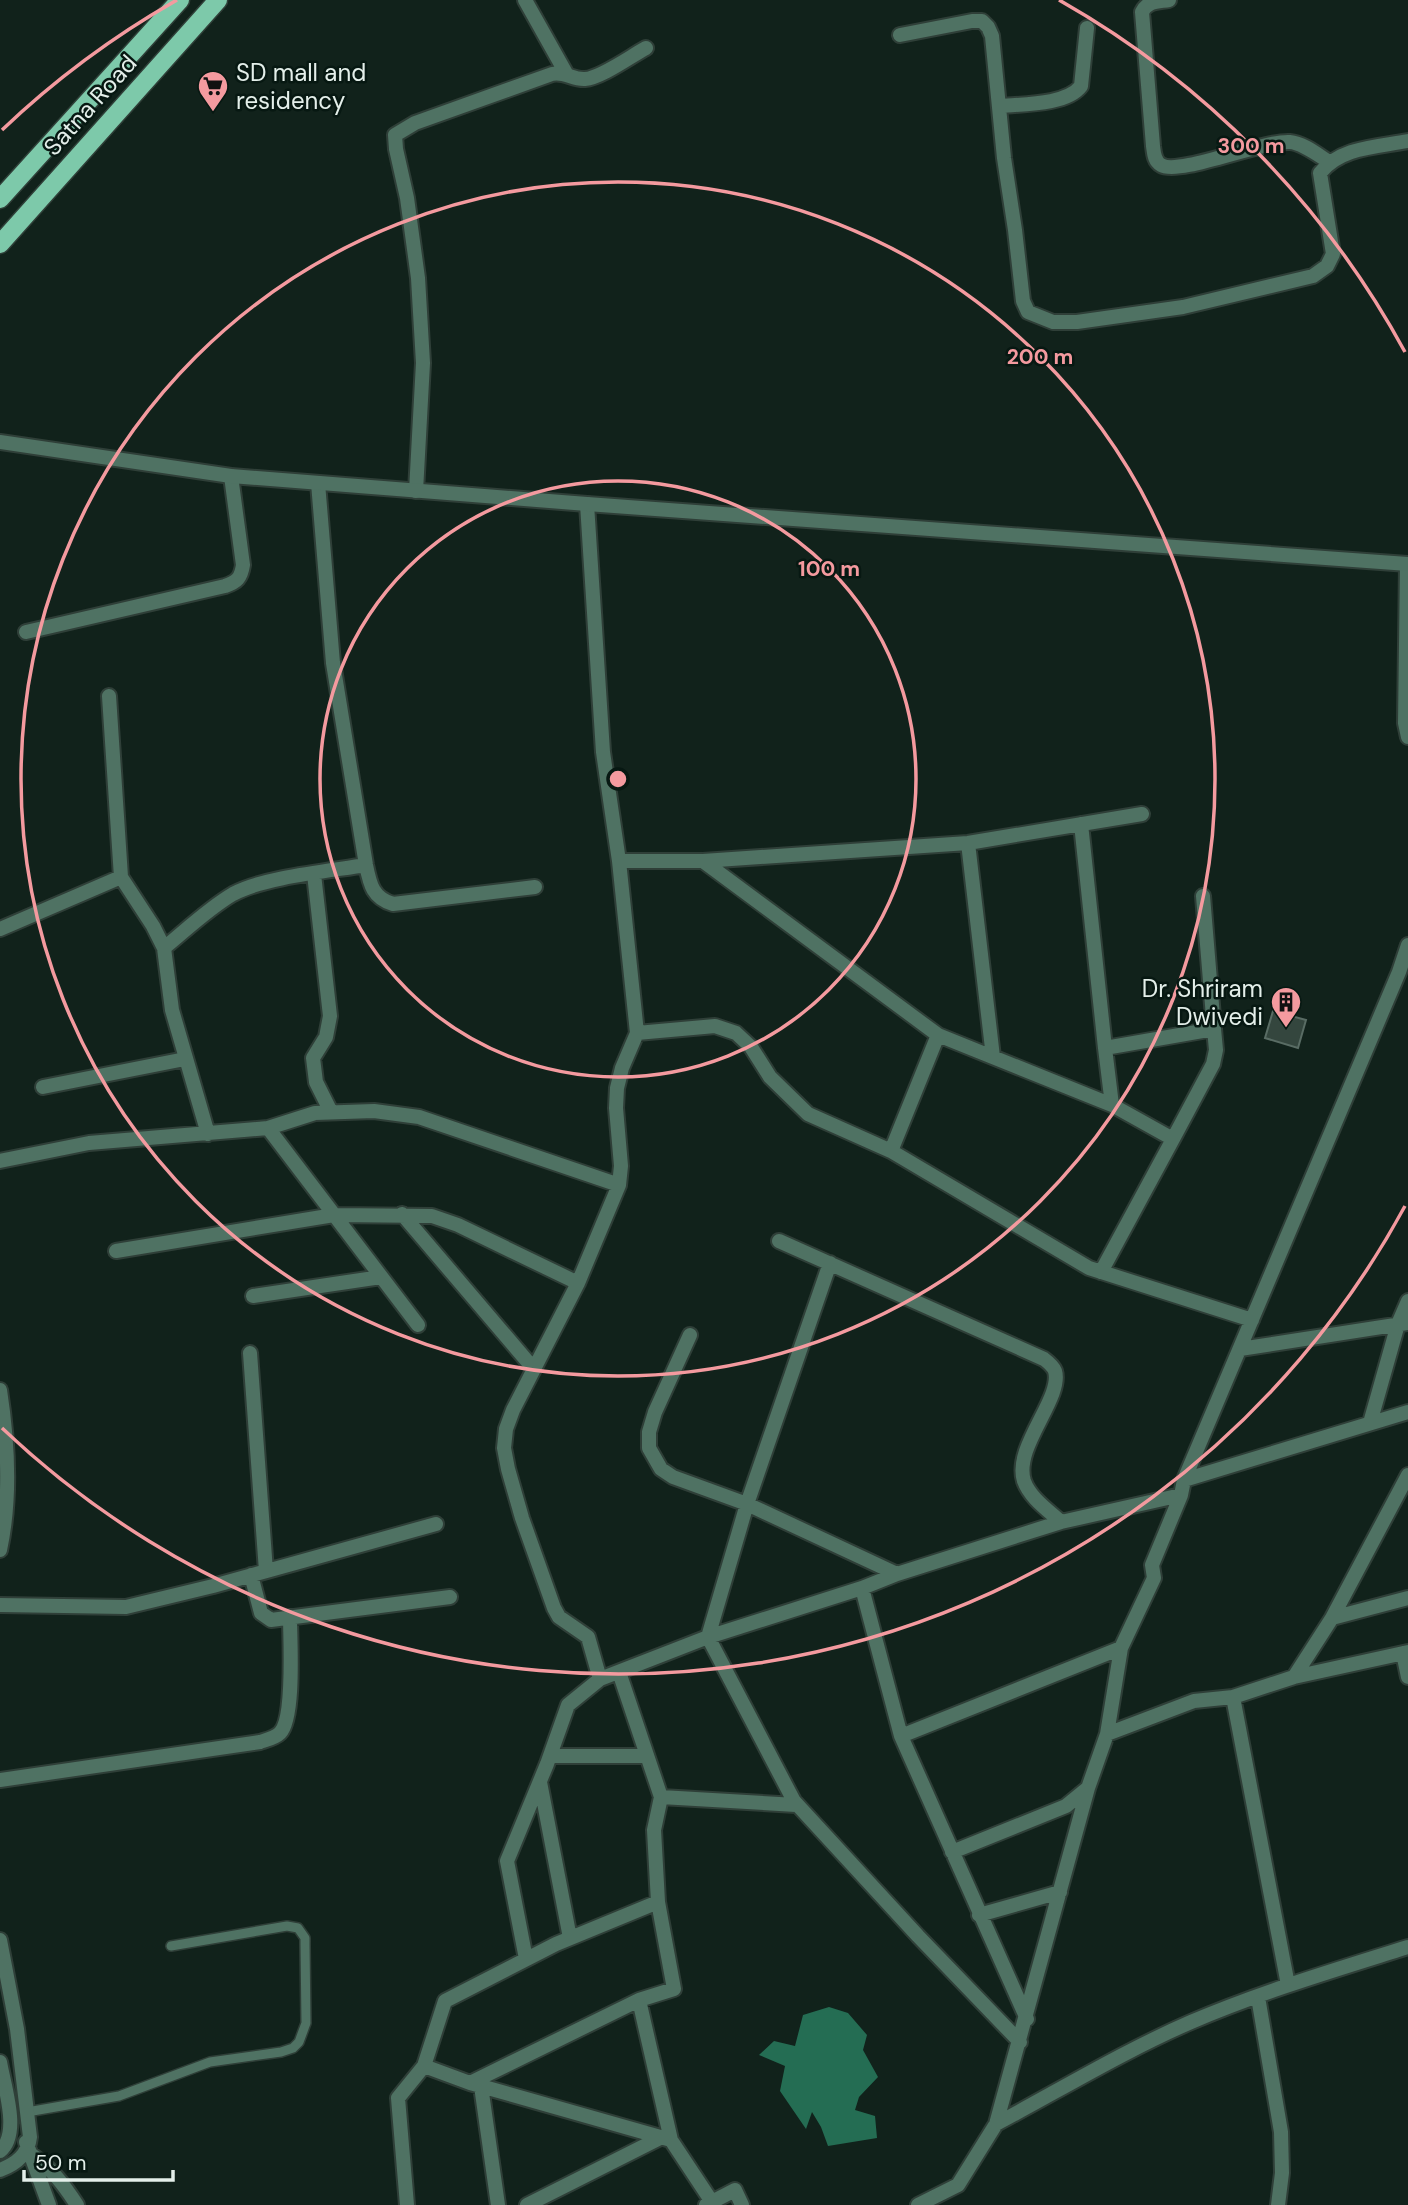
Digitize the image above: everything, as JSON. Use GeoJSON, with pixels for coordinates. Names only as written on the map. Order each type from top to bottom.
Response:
{"type":"FeatureCollection","features":[{"type":"Feature","properties":{"kind":"main road"},"geometry":{"type":"LineString","coordinates":[[0,200],[180,0]]}},
{"type":"Feature","properties":{"kind":"main road","name":"Satna Road"},"geometry":{"type":"LineString","coordinates":[[0,244],[218,0]]}},
{"type":"Feature","properties":{"kind":"street"},"geometry":{"type":"LineString","coordinates":[[525,0],[568,75]]}},
{"type":"Feature","properties":{"kind":"street"},"geometry":{"type":"LineString","coordinates":[[1169,0],[1150,3],[1142,12],[1153,146],[1155,159],[1160,165],[1169,168],[1229,156],[1262,145],[1291,142],[1311,150],[1329,162]]}},
{"type":"Feature","properties":{"kind":"street"},"geometry":{"type":"LineString","coordinates":[[900,35],[982,21],[992,36],[1023,301],[1028,312],[1053,321],[1077,323],[1183,307],[1312,276],[1327,266],[1333,254],[1320,173],[1329,162],[1342,154],[1408,141]]}},
{"type":"Feature","properties":{"kind":"street"},"geometry":{"type":"LineString","coordinates":[[999,106],[1063,99],[1076,93],[1081,86],[1087,28]]}},
{"type":"Feature","properties":{"kind":"street"},"geometry":{"type":"LineString","coordinates":[[416,491],[423,363],[418,278],[395,135],[415,123],[552,74],[560,72],[583,80],[594,77],[646,48]]}},
{"type":"Feature","properties":{"kind":"street"},"geometry":{"type":"LineString","coordinates":[[0,442],[231,476],[1407,564],[1405,723],[1408,737]]}},
{"type":"Feature","properties":{"kind":"street"},"geometry":{"type":"LineString","coordinates":[[26,632],[236,582],[242,575],[243,565],[231,476]]}},
{"type":"Feature","properties":{"kind":"street"},"geometry":{"type":"LineString","coordinates":[[318,483],[333,663],[366,865],[373,890],[382,901],[393,904],[535,887]]}},
{"type":"Feature","properties":{"kind":"street"},"geometry":{"type":"LineString","coordinates":[[587,504],[603,751],[619,861],[637,1033],[622,1068],[617,1088],[621,1166],[619,1185],[578,1283],[533,1368],[506,1429],[505,1448],[522,1518],[554,1608],[559,1617],[587,1637],[600,1679]]}},
{"type":"Feature","properties":{"kind":"street"},"geometry":{"type":"LineString","coordinates":[[109,695],[121,877],[164,948],[172,1010],[208,1134]]}},
{"type":"Feature","properties":{"kind":"street"},"geometry":{"type":"LineString","coordinates":[[619,861],[704,861],[968,843],[1142,814]]}},
{"type":"Feature","properties":{"kind":"street"},"geometry":{"type":"LineString","coordinates":[[1081,824],[1112,1105]]}},
{"type":"Feature","properties":{"kind":"street"},"geometry":{"type":"LineString","coordinates":[[968,843],[993,1057]]}},
{"type":"Feature","properties":{"kind":"street"},"geometry":{"type":"LineString","coordinates":[[704,861],[938,1034],[1112,1105],[1173,1139]]}},
{"type":"Feature","properties":{"kind":"street"},"geometry":{"type":"LineString","coordinates":[[164,948],[232,895],[262,883],[366,865]]}},
{"type":"Feature","properties":{"kind":"street"},"geometry":{"type":"LineString","coordinates":[[314,874],[330,1016],[326,1037],[313,1058],[316,1082],[331,1112]]}},
{"type":"Feature","properties":{"kind":"street"},"geometry":{"type":"LineString","coordinates":[[0,929],[121,877]]}},
{"type":"Feature","properties":{"kind":"street"},"geometry":{"type":"LineString","coordinates":[[1101,1272],[1213,1063],[1216,1050],[1203,896]]}},
{"type":"Feature","properties":{"kind":"street"},"geometry":{"type":"LineString","coordinates":[[918,2205],[958,2185],[996,2124],[1027,2019],[1087,1788],[1107,1734],[1121,1648],[1154,1578],[1152,1566],[1181,1495],[1184,1480],[1399,972],[1408,945]]}},
{"type":"Feature","properties":{"kind":"street"},"geometry":{"type":"LineString","coordinates":[[637,1033],[715,1026],[736,1033],[751,1047],[770,1077],[808,1114],[891,1151],[1089,1268],[1252,1320]]}},
{"type":"Feature","properties":{"kind":"street"},"geometry":{"type":"LineString","coordinates":[[1105,1048],[1213,1029]]}},
{"type":"Feature","properties":{"kind":"street"},"geometry":{"type":"LineString","coordinates":[[891,1151],[938,1034]]}},
{"type":"Feature","properties":{"kind":"street"},"geometry":{"type":"LineString","coordinates":[[43,1087],[185,1059]]}},
{"type":"Feature","properties":{"kind":"street"},"geometry":{"type":"LineString","coordinates":[[0,1161],[89,1143],[268,1128],[315,1112],[374,1111],[419,1118],[619,1185]]}},
{"type":"Feature","properties":{"kind":"street"},"geometry":{"type":"LineString","coordinates":[[268,1128],[418,1325]]}},
{"type":"Feature","properties":{"kind":"street"},"geometry":{"type":"LineString","coordinates":[[402,1214],[533,1368]]}},
{"type":"Feature","properties":{"kind":"street"},"geometry":{"type":"LineString","coordinates":[[116,1251],[334,1215],[432,1216],[458,1225],[578,1283]]}},
{"type":"Feature","properties":{"kind":"street"},"geometry":{"type":"LineString","coordinates":[[779,1241],[1044,1359],[1051,1365],[1055,1374],[1054,1388],[1026,1450],[1022,1471],[1032,1496],[1061,1522]]}},
{"type":"Feature","properties":{"kind":"street"},"geometry":{"type":"LineString","coordinates":[[661,1797],[796,1805],[708,1637],[747,1504],[830,1263]]}},
{"type":"Feature","properties":{"kind":"street"},"geometry":{"type":"LineString","coordinates":[[253,1296],[381,1277]]}},
{"type":"Feature","properties":{"kind":"street"},"geometry":{"type":"LineString","coordinates":[[1370,1423],[1408,1301]]}},
{"type":"Feature","properties":{"kind":"street"},"geometry":{"type":"LineString","coordinates":[[1240,1349],[1403,1324]]}},
{"type":"Feature","properties":{"kind":"street"},"geometry":{"type":"LineString","coordinates":[[690,1335],[655,1412],[649,1432],[649,1448],[661,1469],[673,1477],[747,1504],[897,1574]]}},
{"type":"Feature","properties":{"kind":"street"},"geometry":{"type":"LineString","coordinates":[[250,1353],[259,1608],[263,1616],[271,1620],[450,1597]]}},
{"type":"Feature","properties":{"kind":"street"},"geometry":{"type":"LineString","coordinates":[[0,1390],[7,1509],[0,1550]]}},
{"type":"Feature","properties":{"kind":"street"},"geometry":{"type":"LineString","coordinates":[[1184,1480],[1408,1412]]}},
{"type":"Feature","properties":{"kind":"street"},"geometry":{"type":"LineString","coordinates":[[1294,1677],[1332,1618],[1406,1480]]}},
{"type":"Feature","properties":{"kind":"street"},"geometry":{"type":"LineString","coordinates":[[526,1959],[507,1861],[568,1705],[600,1679],[708,1637],[1061,1522],[1181,1495]]}},
{"type":"Feature","properties":{"kind":"street"},"geometry":{"type":"LineString","coordinates":[[0,1605],[126,1607],[436,1524]]}},
{"type":"Feature","properties":{"kind":"street"},"geometry":{"type":"LineString","coordinates":[[862,1588],[901,1735],[1027,2019]]}},
{"type":"Feature","properties":{"kind":"street"},"geometry":{"type":"LineString","coordinates":[[1332,1618],[1408,1598]]}},
{"type":"Feature","properties":{"kind":"street"},"geometry":{"type":"LineString","coordinates":[[0,1780],[260,1742],[272,1738],[280,1733],[289,1713],[290,1617]]}},
{"type":"Feature","properties":{"kind":"street"},"geometry":{"type":"LineString","coordinates":[[901,1735],[1121,1648]]}},
{"type":"Feature","properties":{"kind":"street"},"geometry":{"type":"LineString","coordinates":[[1107,1734],[1194,1702],[1233,1697],[1294,1677],[1406,1652],[1408,1677]]}},
{"type":"Feature","properties":{"kind":"street"},"geometry":{"type":"LineString","coordinates":[[475,2085],[639,2000],[674,1989],[658,1902],[654,1830],[661,1797],[619,1672]]}},
{"type":"Feature","properties":{"kind":"street"},"geometry":{"type":"LineString","coordinates":[[1233,1697],[1288,1985]]}},
{"type":"Feature","properties":{"kind":"street"},"geometry":{"type":"LineString","coordinates":[[550,1756],[647,1756]]}},
{"type":"Feature","properties":{"kind":"street"},"geometry":{"type":"LineString","coordinates":[[540,1782],[570,1938]]}},
{"type":"Feature","properties":{"kind":"street"},"geometry":{"type":"LineString","coordinates":[[952,1852],[1066,1806],[1087,1788]]}},
{"type":"Feature","properties":{"kind":"street"},"geometry":{"type":"LineString","coordinates":[[793,1800],[1020,2042]]}},
{"type":"Feature","properties":{"kind":"street"},"geometry":{"type":"LineString","coordinates":[[979,1915],[1060,1892]]}},
{"type":"Feature","properties":{"kind":"street"},"geometry":{"type":"LineString","coordinates":[[407,2205],[398,2098],[424,2066],[445,2001],[570,1938],[658,1902]]}},
{"type":"Feature","properties":{"kind":"street"},"geometry":{"type":"LineString","coordinates":[[0,1940],[18,2029],[30,2151],[59,2177],[77,2205]]}},
{"type":"Feature","properties":{"kind":"street"},"geometry":{"type":"LineString","coordinates":[[996,2124],[1191,2022],[1288,1985],[1408,1947]]}},
{"type":"Feature","properties":{"kind":"street"},"geometry":{"type":"LineString","coordinates":[[1258,1997],[1281,2133],[1282,2174],[1278,2205]]}},
{"type":"Feature","properties":{"kind":"street"},"geometry":{"type":"LineString","coordinates":[[639,2000],[667,2139],[709,2204],[735,2190],[743,2205]]}},
{"type":"Feature","properties":{"kind":"street"},"geometry":{"type":"LineString","coordinates":[[0,2062],[11,2131],[7,2144],[0,2151]]}},
{"type":"Feature","properties":{"kind":"street"},"geometry":{"type":"LineString","coordinates":[[424,2066],[475,2085],[667,2139]]}},
{"type":"Feature","properties":{"kind":"street"},"geometry":{"type":"LineString","coordinates":[[475,2085],[498,2205]]}},
{"type":"Feature","properties":{"kind":"street"},"geometry":{"type":"LineString","coordinates":[[11,2131],[23,2138],[30,2151],[49,2205]]}},
{"type":"Feature","properties":{"kind":"street"},"geometry":{"type":"LineString","coordinates":[[527,2205],[667,2139]]}},
{"type":"Feature","properties":{"kind":"street"},"geometry":{"type":"LineString","coordinates":[[0,2170],[30,2151]]}},
{"type":"Feature","properties":{"kind":"street"},"geometry":{"type":"LineString","coordinates":[[949,2190],[954,2205]]}},
{"type":"Feature","properties":{"kind":"lane"},"geometry":{"type":"LineString","coordinates":[[27,2112],[119,2095],[210,2062],[281,2052],[299,2042],[306,2024],[306,1945],[298,1928],[287,1926],[171,1946]]}},
{"type":"Feature","properties":{"kind":"shaded area"},"geometry":{"type":"Polygon","coordinates":[[[829,2007],[848,2013],[867,2035],[863,2050],[878,2077],[859,2097],[855,2110],[875,2116],[877,2138],[828,2146],[812,2112],[806,2129],[780,2091],[785,2066],[759,2055],[774,2041],[795,2046],[803,2015],[829,2007]]]}},
{"type":"Feature","properties":{"kind":"building","name":"Dr. Shriram Dwivedi"},"geometry":{"type":"Polygon","coordinates":[[[1273,1011],[1306,1020],[1298,1048],[1265,1038],[1273,1011]]]}},
{"type":"Feature","properties":{"kind":"place","name":"SD mall and residency"},"geometry":{"type":"Point","coordinates":[213,113]}},
{"type":"Feature","properties":{"kind":"place","name":"Dr. Shriram Dwivedi"},"geometry":{"type":"Point","coordinates":[1286,1029]}}]}
